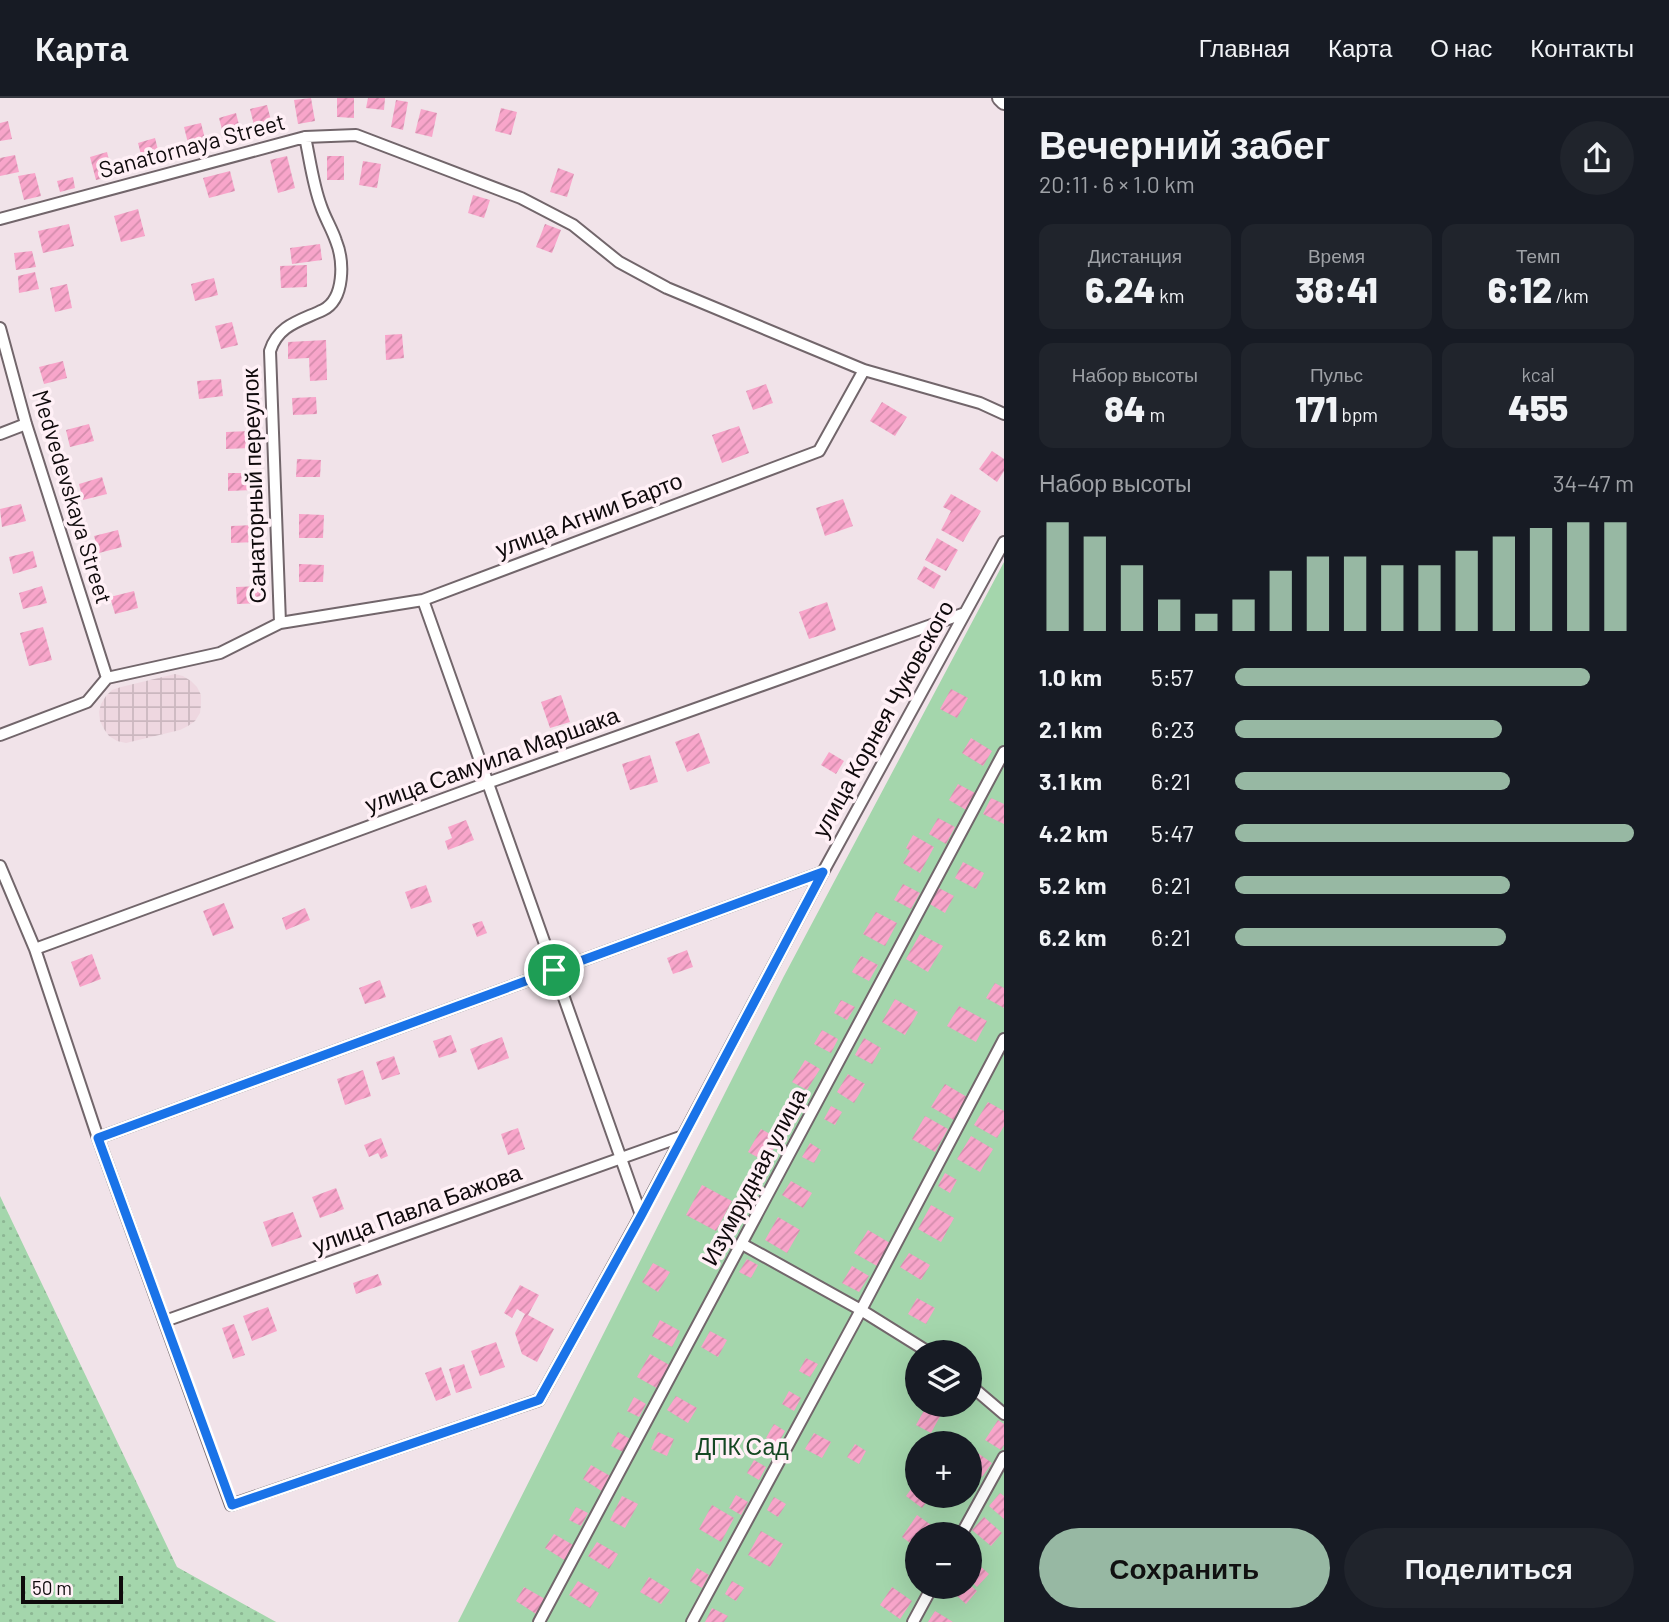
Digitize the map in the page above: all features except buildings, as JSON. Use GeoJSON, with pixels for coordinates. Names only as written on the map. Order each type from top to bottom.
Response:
{"type":"FeatureCollection","features":[{"type":"Feature","properties":{"kind":"street"},"geometry":{"type":"LineString","coordinates":[[1000,98],[1004,102]]}},
{"type":"Feature","properties":{"kind":"street","name":"Sanatornaya Street"},"geometry":{"type":"LineString","coordinates":[[0,219],[304,138],[356,135],[521,198],[573,225],[619,262],[667,288],[863,370],[980,403],[1004,414]]}},
{"type":"Feature","properties":{"kind":"street","name":"Санаторный переулок"},"geometry":{"type":"LineString","coordinates":[[280,623],[270,351],[281,330],[328,308],[335,300],[341,265],[337,243],[320,205],[304,138]]}},
{"type":"Feature","properties":{"kind":"street","name":"Medvedevskaya Street"},"geometry":{"type":"LineString","coordinates":[[0,328],[26,425],[107,678]]}},
{"type":"Feature","properties":{"kind":"street","name":"улица Агнии Барто"},"geometry":{"type":"LineString","coordinates":[[107,678],[220,653],[280,623],[422,600],[819,451],[863,370]]}},
{"type":"Feature","properties":{"kind":"street"},"geometry":{"type":"LineString","coordinates":[[0,434],[26,425]]}},
{"type":"Feature","properties":{"kind":"street","name":"улица Корнея Чуковского"},"geometry":{"type":"LineString","coordinates":[[0,866],[35,948],[98,1138],[232,1505],[539,1400],[1004,542]]}},
{"type":"Feature","properties":{"kind":"street"},"geometry":{"type":"LineString","coordinates":[[422,600],[641,1216]]}},
{"type":"Feature","properties":{"kind":"street","name":"улица Самуила Маршака"},"geometry":{"type":"LineString","coordinates":[[35,948],[487,782],[965,614]]}},
{"type":"Feature","properties":{"kind":"street"},"geometry":{"type":"LineString","coordinates":[[0,735],[87,702],[107,678]]}},
{"type":"Feature","properties":{"kind":"street","name":"Изумрудная улица"},"geometry":{"type":"LineString","coordinates":[[538,1622],[1004,752]]}},
{"type":"Feature","properties":{"kind":"street"},"geometry":{"type":"LineString","coordinates":[[98,1138],[823,872]]}},
{"type":"Feature","properties":{"kind":"street"},"geometry":{"type":"LineString","coordinates":[[692,1622],[1004,1039]]}},
{"type":"Feature","properties":{"kind":"street","name":"улица Павла Бажова"},"geometry":{"type":"LineString","coordinates":[[165,1321],[682,1136]]}},
{"type":"Feature","properties":{"kind":"street"},"geometry":{"type":"LineString","coordinates":[[742,1244],[909,1340]]}},
{"type":"Feature","properties":{"kind":"street"},"geometry":{"type":"LineString","coordinates":[[982,1395],[1004,1414]]}},
{"type":"Feature","properties":{"kind":"street"},"geometry":{"type":"LineString","coordinates":[[968,1522],[1004,1457]]}},
{"type":"Feature","properties":{"kind":"street"},"geometry":{"type":"LineString","coordinates":[[913,1622],[925,1599]]}},
{"type":"Feature","properties":{"kind":"shaded area"},"geometry":{"type":"Polygon","coordinates":[[[175,674],[191,681],[201,695],[200,713],[195,721],[180,730],[126,743],[109,736],[100,721],[99,712],[101,704],[112,690],[175,674]]]}},
{"type":"Feature","properties":{"kind":"green space","name":"ДПК Сад"},"geometry":{"type":"Polygon","coordinates":[[[1004,562],[1004,1622],[458,1622],[784,976],[1004,562]]]}},
{"type":"Feature","properties":{"kind":"green space"},"geometry":{"type":"Polygon","coordinates":[[[0,1196],[177,1567],[276,1622],[0,1622],[0,1196]]]}},
{"type":"Feature","properties":{"kind":"route"},"geometry":{"type":"LineString","coordinates":[[823,872],[641,1216],[539,1400],[232,1505],[98,1138],[554,970],[823,872]]}}]}
